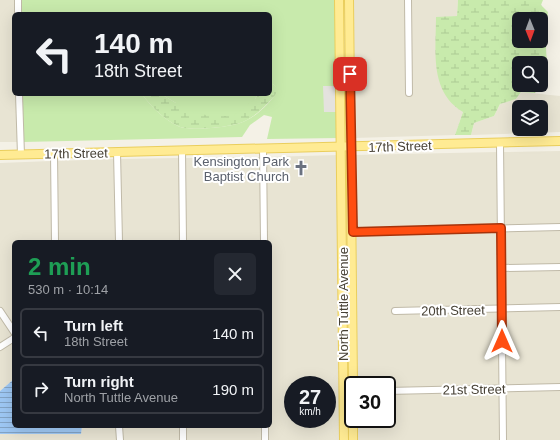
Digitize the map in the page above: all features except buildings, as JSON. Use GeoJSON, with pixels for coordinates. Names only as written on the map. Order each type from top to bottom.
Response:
{"type":"FeatureCollection","features":[{"type":"Feature","properties":{"kind":"main road","name":"North Tuttle Avenue"},"geometry":{"type":"LineString","coordinates":[[339,0],[342,148],[344,440]]}},
{"type":"Feature","properties":{"kind":"main road","name":"North Tuttle Avenue"},"geometry":{"type":"LineString","coordinates":[[349,0],[353,232],[353,376]]}},
{"type":"Feature","properties":{"kind":"main road","name":"17th Street"},"geometry":{"type":"LineString","coordinates":[[0,155],[264,148],[351,148],[560,141]]}},
{"type":"Feature","properties":{"kind":"main road"},"geometry":{"type":"LineString","coordinates":[[353,428],[353,440]]}},
{"type":"Feature","properties":{"kind":"street"},"geometry":{"type":"LineString","coordinates":[[18,0],[18,12]]}},
{"type":"Feature","properties":{"kind":"street"},"geometry":{"type":"LineString","coordinates":[[408,0],[409,93]]}},
{"type":"Feature","properties":{"kind":"street"},"geometry":{"type":"LineString","coordinates":[[19,96],[20,155]]}},
{"type":"Feature","properties":{"kind":"street"},"geometry":{"type":"LineString","coordinates":[[500,143],[503,440]]}},
{"type":"Feature","properties":{"kind":"street"},"geometry":{"type":"LineString","coordinates":[[264,148],[264,240]]}},
{"type":"Feature","properties":{"kind":"street"},"geometry":{"type":"LineString","coordinates":[[182,150],[183,240]]}},
{"type":"Feature","properties":{"kind":"street"},"geometry":{"type":"LineString","coordinates":[[117,152],[119,240]]}},
{"type":"Feature","properties":{"kind":"street"},"geometry":{"type":"LineString","coordinates":[[54,153],[55,240]]}},
{"type":"Feature","properties":{"kind":"street"},"geometry":{"type":"LineString","coordinates":[[353,232],[560,227]]}},
{"type":"Feature","properties":{"kind":"street"},"geometry":{"type":"LineString","coordinates":[[502,268],[560,267]]}},
{"type":"Feature","properties":{"kind":"street","name":"20th Street"},"geometry":{"type":"LineString","coordinates":[[395,311],[560,307]]}},
{"type":"Feature","properties":{"kind":"street"},"geometry":{"type":"LineString","coordinates":[[0,311],[12,329]]}},
{"type":"Feature","properties":{"kind":"street"},"geometry":{"type":"LineString","coordinates":[[0,347],[12,339]]}},
{"type":"Feature","properties":{"kind":"street","name":"21st Street"},"geometry":{"type":"LineString","coordinates":[[396,391],[560,387]]}},
{"type":"Feature","properties":{"kind":"street"},"geometry":{"type":"LineString","coordinates":[[119,428],[120,440]]}},
{"type":"Feature","properties":{"kind":"street"},"geometry":{"type":"LineString","coordinates":[[183,428],[183,440]]}},
{"type":"Feature","properties":{"kind":"street"},"geometry":{"type":"LineString","coordinates":[[265,428],[265,440]]}},
{"type":"Feature","properties":{"kind":"shaded area"},"geometry":{"type":"Polygon","coordinates":[[[0,0],[15,0],[15,12],[12,12],[12,96],[17,96],[17,142],[0,142],[0,0]]]}},
{"type":"Feature","properties":{"kind":"shaded area"},"geometry":{"type":"Polygon","coordinates":[[[343,0],[346,0],[348,138],[344,138],[343,0]]]}},
{"type":"Feature","properties":{"kind":"shaded area"},"geometry":{"type":"Polygon","coordinates":[[[352,0],[405,0],[407,96],[412,96],[410,0],[458,0],[457,16],[436,18],[463,112],[455,135],[354,138],[352,0]]]}},
{"type":"Feature","properties":{"kind":"shaded area"},"geometry":{"type":"Polygon","coordinates":[[[323,86],[336,86],[336,112],[324,112],[323,86]]]}},
{"type":"Feature","properties":{"kind":"shaded area"},"geometry":{"type":"Polygon","coordinates":[[[521,92],[560,96],[560,132],[548,132],[548,100],[513,100],[516,99],[521,92]]]}},
{"type":"Feature","properties":{"kind":"shaded area"},"geometry":{"type":"Polygon","coordinates":[[[512,100],[512,134],[471,135],[474,123],[494,116],[500,104],[512,100]]]}},
{"type":"Feature","properties":{"kind":"shaded area"},"geometry":{"type":"Polygon","coordinates":[[[560,151],[560,224],[504,225],[503,152],[560,151]]]}},
{"type":"Feature","properties":{"kind":"shaded area"},"geometry":{"type":"Polygon","coordinates":[[[498,152],[498,225],[356,229],[354,155],[498,152]]]}},
{"type":"Feature","properties":{"kind":"shaded area"},"geometry":{"type":"Polygon","coordinates":[[[339,155],[341,440],[268,440],[268,428],[272,428],[272,240],[267,240],[266,157],[339,155]]]}},
{"type":"Feature","properties":{"kind":"shaded area"},"geometry":{"type":"Polygon","coordinates":[[[345,155],[349,155],[350,376],[346,376],[345,155]]]}},
{"type":"Feature","properties":{"kind":"shaded area"},"geometry":{"type":"Polygon","coordinates":[[[261,157],[261,240],[186,240],[185,158],[261,157]]]}},
{"type":"Feature","properties":{"kind":"shaded area"},"geometry":{"type":"Polygon","coordinates":[[[180,158],[180,240],[122,240],[120,159],[180,158]]]}},
{"type":"Feature","properties":{"kind":"shaded area"},"geometry":{"type":"Polygon","coordinates":[[[115,159],[116,240],[57,240],[56,161],[115,159]]]}},
{"type":"Feature","properties":{"kind":"shaded area"},"geometry":{"type":"Polygon","coordinates":[[[51,161],[52,240],[12,240],[12,324],[0,306],[0,163],[51,161]]]}},
{"type":"Feature","properties":{"kind":"shaded area"},"geometry":{"type":"Polygon","coordinates":[[[560,230],[560,264],[504,265],[504,231],[560,230]]]}},
{"type":"Feature","properties":{"kind":"shaded area"},"geometry":{"type":"Polygon","coordinates":[[[498,231],[500,385],[396,388],[396,376],[356,376],[355,235],[498,231]]]}},
{"type":"Feature","properties":{"kind":"shaded area"},"geometry":{"type":"Polygon","coordinates":[[[560,270],[560,304],[505,305],[504,271],[560,270]]]}},
{"type":"Feature","properties":{"kind":"shaded area"},"geometry":{"type":"Polygon","coordinates":[[[560,310],[560,384],[505,385],[505,311],[560,310]]]}},
{"type":"Feature","properties":{"kind":"shaded area"},"geometry":{"type":"Polygon","coordinates":[[[0,316],[12,335],[0,343],[0,316]]]}},
{"type":"Feature","properties":{"kind":"shaded area"},"geometry":{"type":"Polygon","coordinates":[[[12,342],[12,381],[0,391],[0,350],[12,342]]]}},
{"type":"Feature","properties":{"kind":"shaded area"},"geometry":{"type":"Polygon","coordinates":[[[560,390],[560,440],[506,440],[505,392],[560,390]]]}},
{"type":"Feature","properties":{"kind":"shaded area"},"geometry":{"type":"Polygon","coordinates":[[[500,392],[500,440],[356,440],[356,428],[396,428],[396,394],[500,392]]]}},
{"type":"Feature","properties":{"kind":"shaded area"},"geometry":{"type":"Polygon","coordinates":[[[82,428],[117,428],[117,440],[0,440],[0,434],[81,434],[82,428]]]}},
{"type":"Feature","properties":{"kind":"shaded area"},"geometry":{"type":"Polygon","coordinates":[[[122,428],[181,428],[181,440],[122,440],[122,428]]]}},
{"type":"Feature","properties":{"kind":"shaded area"},"geometry":{"type":"Polygon","coordinates":[[[186,428],[262,428],[262,440],[186,440],[186,428]]]}},
{"type":"Feature","properties":{"kind":"shaded area"},"geometry":{"type":"Polygon","coordinates":[[[346,428],[350,428],[350,440],[346,440],[346,428]]]}},
{"type":"Feature","properties":{"kind":"green space"},"geometry":{"type":"Polygon","coordinates":[[[20,0],[337,0],[339,138],[267,139],[272,117],[264,115],[250,125],[242,137],[23,142],[22,96],[143,96],[149,104],[158,112],[178,126],[184,128],[201,129],[231,125],[245,121],[260,112],[279,90],[272,84],[272,12],[21,12],[20,0]]]}},
{"type":"Feature","properties":{"kind":"green space"},"geometry":{"type":"Polygon","coordinates":[[[458,0],[543,0],[541,5],[548,12],[512,12],[512,48],[546,48],[546,56],[512,56],[512,92],[521,92],[516,99],[500,104],[494,116],[474,123],[471,135],[455,135],[463,112],[452,104],[444,94],[440,82],[436,57],[436,17],[457,16],[458,0]]]}},
{"type":"Feature","properties":{"kind":"green space"},"geometry":{"type":"Polygon","coordinates":[[[272,84],[280,90],[255,115],[245,121],[212,128],[192,129],[178,126],[168,120],[149,104],[143,96],[164,96],[176,103],[255,99],[257,96],[272,96],[272,84]]]}},
{"type":"Feature","properties":{"kind":"green space"},"geometry":{"type":"Polygon","coordinates":[[[164,96],[257,96],[233,116],[210,116],[189,111],[164,96]]]}},
{"type":"Feature","properties":{"kind":"water"},"geometry":{"type":"Polygon","coordinates":[[[12,381],[12,428],[82,428],[81,434],[0,434],[0,391],[12,381]]]}},
{"type":"Feature","properties":{"kind":"place","name":"Kensington Park Baptist Church"},"geometry":{"type":"Point","coordinates":[301,168]}},
{"type":"Feature","properties":{"kind":"route"},"geometry":{"type":"LineString","coordinates":[[350,74],[353,232],[501,228],[502,341]]}}]}
